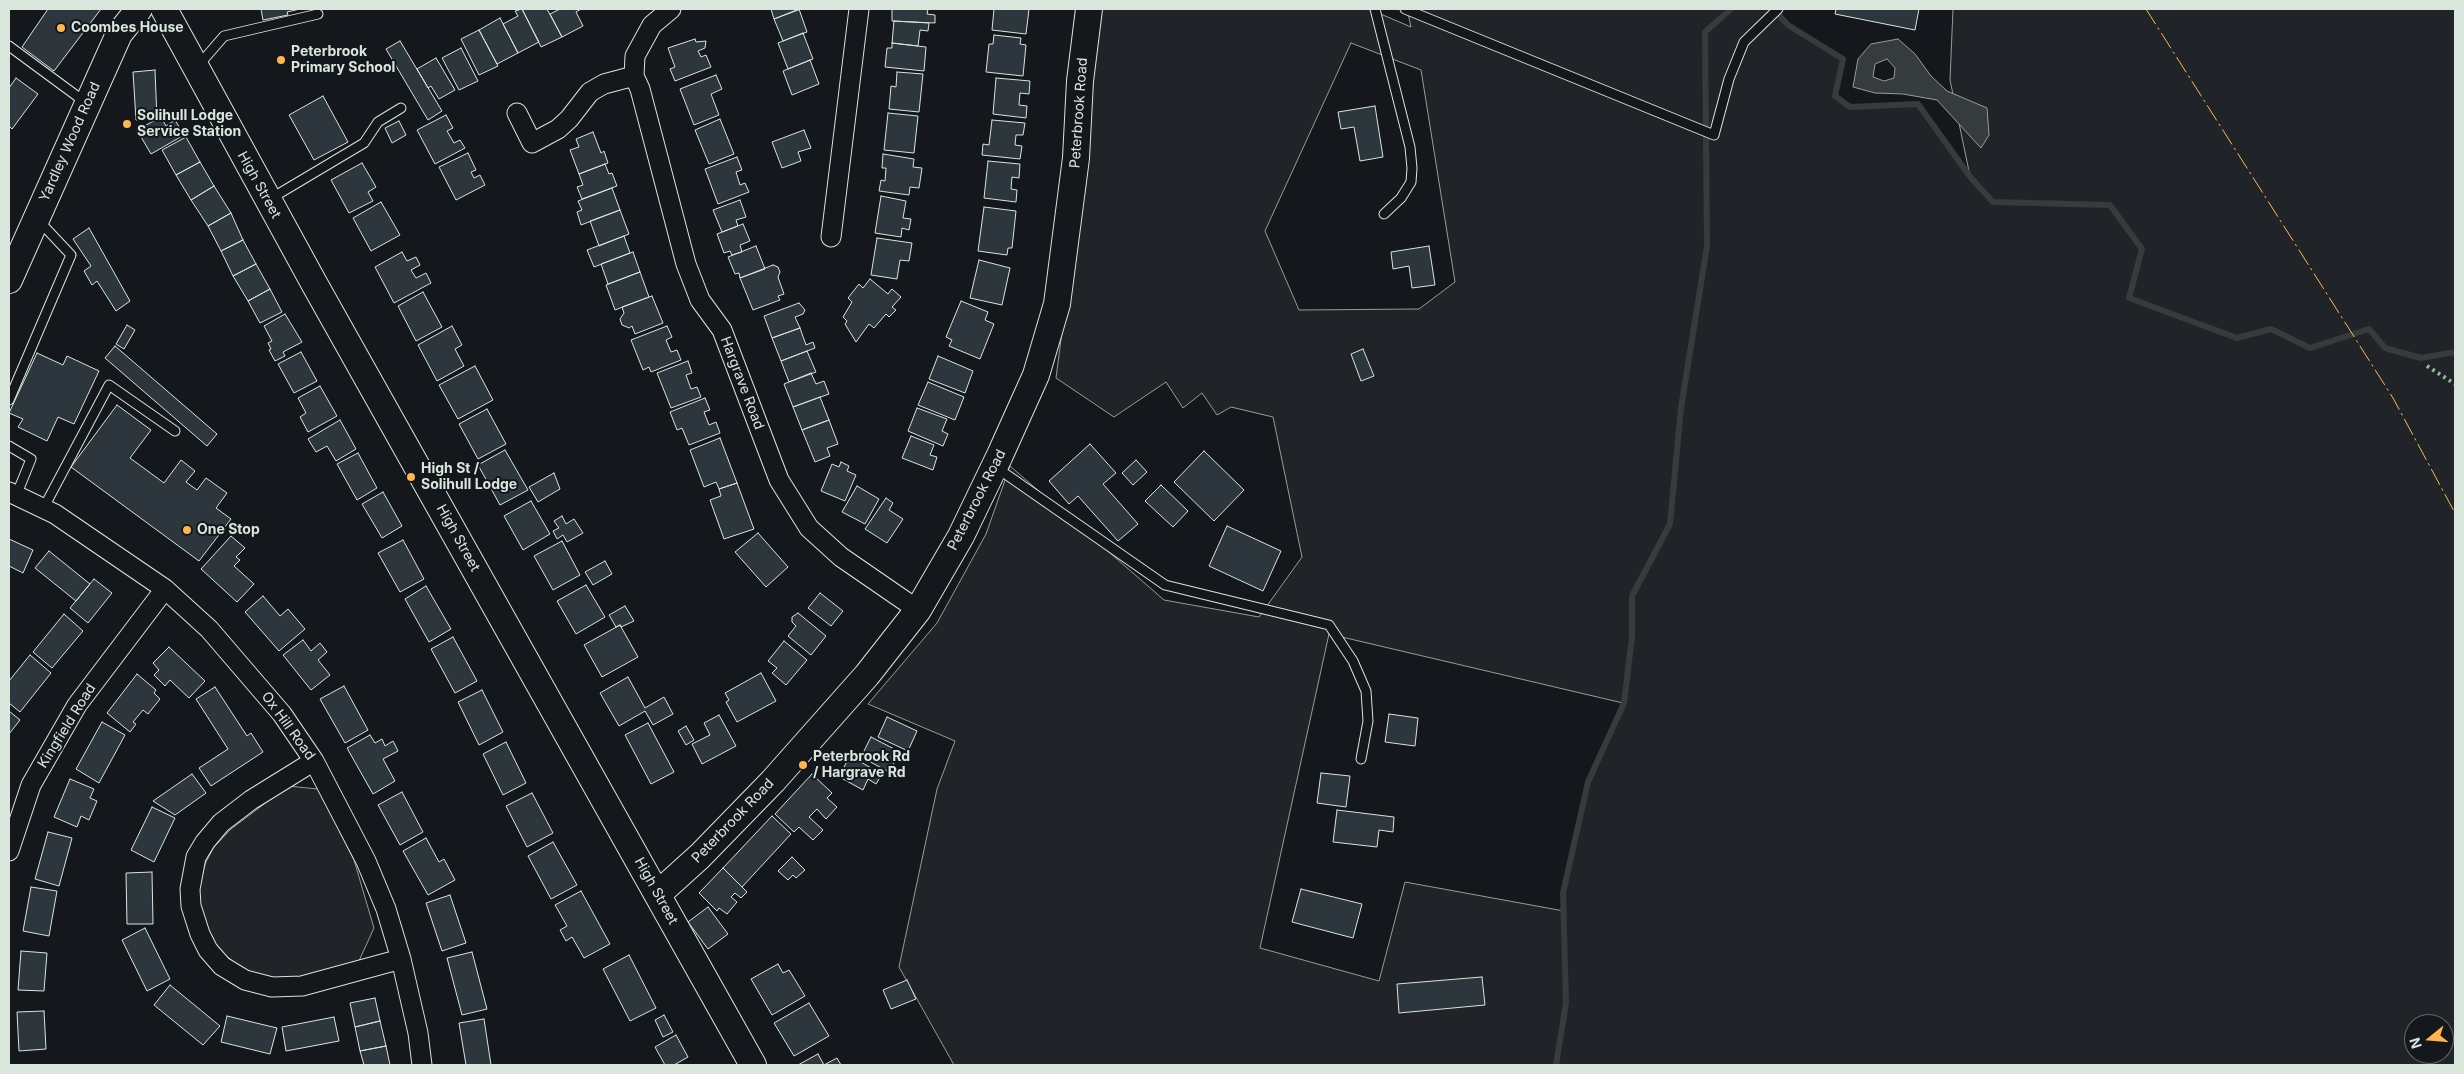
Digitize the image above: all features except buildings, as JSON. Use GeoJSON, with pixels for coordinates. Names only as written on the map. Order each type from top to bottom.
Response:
{"type":"FeatureCollection","features":[{"type":"Feature","properties":{"kind":"street","name":"Yardley Wood Road"},"geometry":{"type":"LineString","coordinates":[[12,264],[37,218],[118,34],[139,9]]}},
{"type":"Feature","properties":{"kind":"street","name":"High Street"},"geometry":{"type":"LineString","coordinates":[[164,9],[268,200],[754,1065]]}},
{"type":"Feature","properties":{"kind":"street","name":"Hargrave Road"},"geometry":{"type":"LineString","coordinates":[[671,9],[652,25],[635,56],[634,76],[686,264],[700,300],[722,330],[779,480],[809,528],[841,557],[918,610]]}},
{"type":"Feature","properties":{"kind":"street"},"geometry":{"type":"LineString","coordinates":[[831,237],[859,9]]}},
{"type":"Feature","properties":{"kind":"street","name":"Peterbrook Road"},"geometry":{"type":"LineString","coordinates":[[658,894],[700,856],[773,781],[867,675],[918,610],[961,536],[995,467],[1036,376],[1057,304],[1075,168],[1080,81],[1089,9]]}},
{"type":"Feature","properties":{"kind":"street"},"geometry":{"type":"LineString","coordinates":[[517,112],[532,143],[558,129],[569,119],[590,92],[604,84],[634,76]]}},
{"type":"Feature","properties":{"kind":"street","name":"Ox Hill Road"},"geometry":{"type":"LineString","coordinates":[[13,494],[43,509],[165,589],[209,629],[282,714],[314,761],[366,861],[386,909],[401,959],[418,1033],[422,1065]]}},
{"type":"Feature","properties":{"kind":"street","name":"Kingfield Road"},"geometry":{"type":"LineString","coordinates":[[9,851],[31,785],[77,705],[165,589]]}},
{"type":"Feature","properties":{"kind":"street"},"geometry":{"type":"LineString","coordinates":[[314,761],[251,800],[221,823],[204,842],[196,857],[190,889],[191,906],[200,934],[208,950],[222,966],[245,980],[272,987],[302,986],[401,959]]}},
{"type":"Feature","properties":{"kind":"lane"},"geometry":{"type":"LineString","coordinates":[[1375,9],[1410,147],[1412,168],[1412,182],[1401,198],[1384,214]]}},
{"type":"Feature","properties":{"kind":"lane"},"geometry":{"type":"LineString","coordinates":[[1405,9],[1712,135],[1729,78],[1744,42],[1778,9]]}},
{"type":"Feature","properties":{"kind":"lane"},"geometry":{"type":"LineString","coordinates":[[196,69],[224,36],[318,14]]}},
{"type":"Feature","properties":{"kind":"lane"},"geometry":{"type":"LineString","coordinates":[[9,46],[88,104]]}},
{"type":"Feature","properties":{"kind":"lane"},"geometry":{"type":"LineString","coordinates":[[268,200],[364,143],[378,122],[400,108]]}},
{"type":"Feature","properties":{"kind":"lane"},"geometry":{"type":"LineString","coordinates":[[9,400],[71,255],[37,218]]}},
{"type":"Feature","properties":{"kind":"lane"},"geometry":{"type":"LineString","coordinates":[[43,509],[109,385],[175,431]]}},
{"type":"Feature","properties":{"kind":"lane"},"geometry":{"type":"LineString","coordinates":[[9,446],[31,460],[13,494]]}},
{"type":"Feature","properties":{"kind":"lane"},"geometry":{"type":"LineString","coordinates":[[995,467],[1165,585],[1330,625],[1353,661],[1366,691],[1368,721],[1361,759]]}},
{"type":"Feature","properties":{"kind":"shaded area"},"geometry":{"type":"Polygon","coordinates":[[[1099,9],[1369,9],[1411,27],[1407,9],[1773,9],[1788,25],[1843,59],[1835,96],[1850,107],[1918,104],[1970,176],[1950,80],[1953,9],[2455,9],[2455,1065],[954,1065],[899,967],[937,789],[955,741],[868,704],[937,623],[986,534],[1010,466],[1164,600],[1259,617],[1302,557],[1273,417],[1231,407],[1217,415],[1202,393],[1183,408],[1166,382],[1114,417],[1056,378],[1089,123],[1099,9]],[[1351,43],[1265,231],[1299,310],[1419,309],[1455,282],[1421,70],[1351,43]],[[1329,634],[1260,948],[1379,981],[1405,882],[1564,911],[1563,893],[1588,782],[1623,703],[1329,634]]]}},
{"type":"Feature","properties":{"kind":"shaded area"},"geometry":{"type":"Polygon","coordinates":[[[1898,39],[1915,54],[1931,76],[1947,91],[1987,108],[1989,135],[1981,148],[1937,100],[1903,94],[1875,93],[1853,87],[1858,59],[1871,44],[1898,39]],[[1887,59],[1875,64],[1873,77],[1884,81],[1894,78],[1895,68],[1887,59]]]}},
{"type":"Feature","properties":{"kind":"shaded area"},"geometry":{"type":"Polygon","coordinates":[[[288,786],[318,789],[354,860],[374,928],[358,963],[296,980],[269,978],[242,969],[217,948],[205,927],[199,906],[199,884],[206,862],[214,847],[231,829],[288,786]]]}},
{"type":"Feature","properties":{"kind":"waterway"},"geometry":{"type":"LineString","coordinates":[[1556,1065],[1566,1003],[1563,893],[1588,782],[1624,703],[1632,637],[1632,596],[1670,524],[1681,408],[1707,246],[1705,32],[1731,9]]}},
{"type":"Feature","properties":{"kind":"waterway"},"geometry":{"type":"LineString","coordinates":[[1773,9],[1788,25],[1843,59],[1835,96],[1850,107],[1918,104],[1971,178],[1993,202],[2110,205],[2142,249],[2129,298],[2237,338],[2271,329],[2310,348],[2369,329],[2385,348],[2421,358],[2455,352]]}},
{"type":"Feature","properties":{"kind":"hedge"},"geometry":{"type":"LineString","coordinates":[[2427,366],[2455,384]]}},
{"type":"Feature","properties":{"kind":"power"},"geometry":{"type":"LineString","coordinates":[[2146,9],[2393,398],[2455,513]]}},
{"type":"Feature","properties":{"kind":"place","name":"Coombes House"},"geometry":{"type":"Point","coordinates":[61,28]}},
{"type":"Feature","properties":{"kind":"place","name":"Peterbrook Primary School"},"geometry":{"type":"Point","coordinates":[281,60]}},
{"type":"Feature","properties":{"kind":"place","name":"Solihull Lodge Service Station"},"geometry":{"type":"Point","coordinates":[127,124]}},
{"type":"Feature","properties":{"kind":"place","name":"High St / Solihull Lodge"},"geometry":{"type":"Point","coordinates":[411,477]}},
{"type":"Feature","properties":{"kind":"place","name":"One Stop"},"geometry":{"type":"Point","coordinates":[187,530]}},
{"type":"Feature","properties":{"kind":"place","name":"Peterbrook Rd / Hargrave Rd"},"geometry":{"type":"Point","coordinates":[803,765]}}]}
